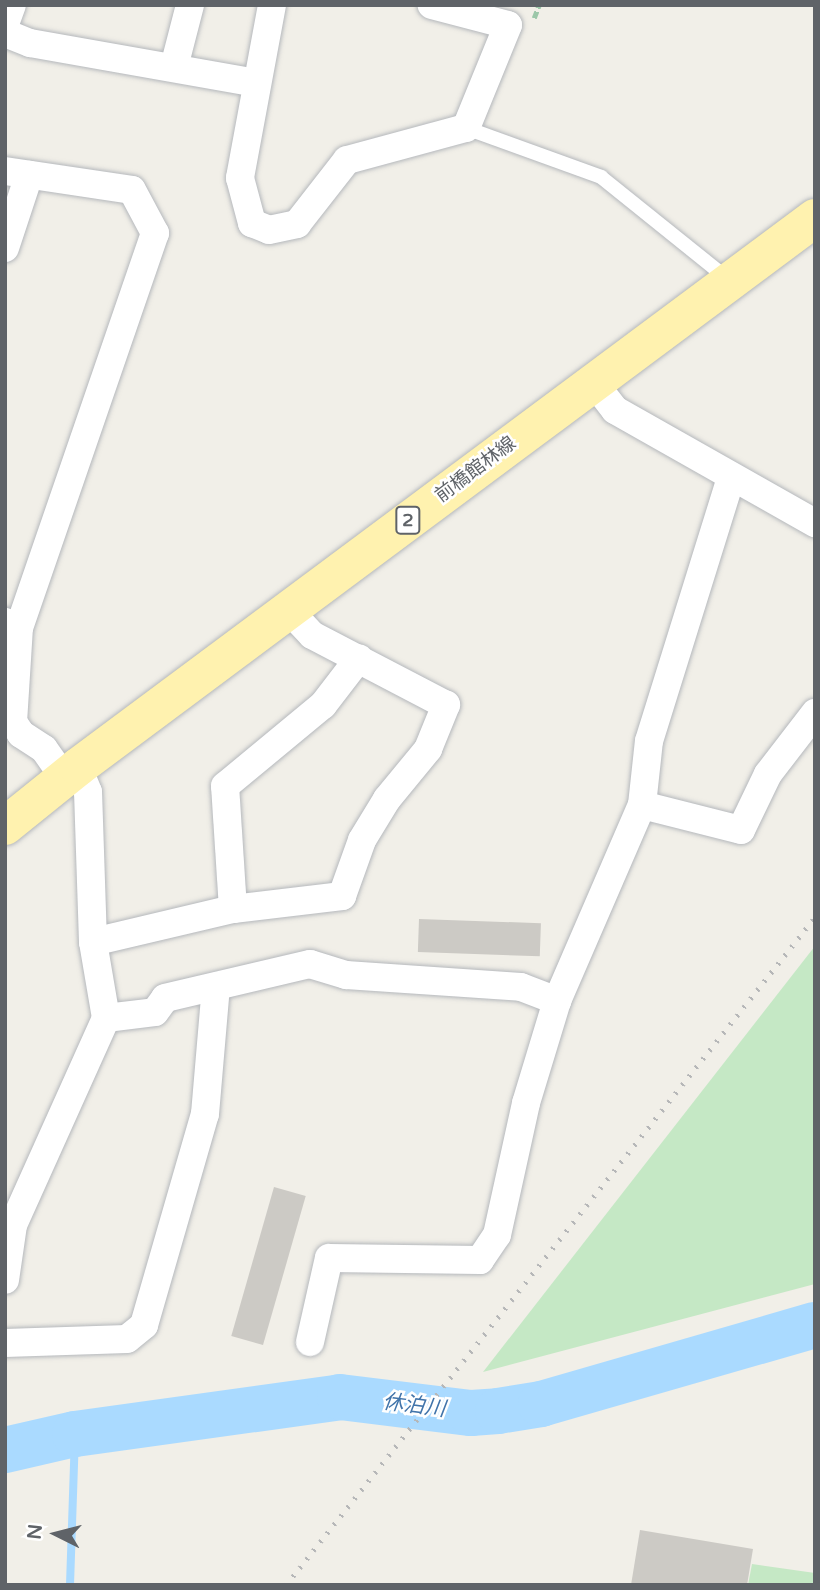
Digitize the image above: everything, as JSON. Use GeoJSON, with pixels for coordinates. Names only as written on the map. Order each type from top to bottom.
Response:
{"type":"FeatureCollection","features":[{"type":"Feature","properties":{"kind":"main road","name":"前橋館林線"},"geometry":{"type":"LineString","coordinates":[[5,827],[288,609],[815,218]]}},
{"type":"Feature","properties":{"kind":"street"},"geometry":{"type":"LineString","coordinates":[[5,24],[12,5]]}},
{"type":"Feature","properties":{"kind":"street"},"geometry":{"type":"LineString","coordinates":[[174,67],[190,5]]}},
{"type":"Feature","properties":{"kind":"street"},"geometry":{"type":"LineString","coordinates":[[272,5],[240,178],[252,223],[269,230],[296,224],[347,160],[466,128],[508,25],[432,5]]}},
{"type":"Feature","properties":{"kind":"street"},"geometry":{"type":"LineString","coordinates":[[5,33],[30,43],[256,83]]}},
{"type":"Feature","properties":{"kind":"street"},"geometry":{"type":"LineString","coordinates":[[5,248],[17,173],[132,190],[155,233],[12,624],[13,722],[21,734],[72,773],[88,792],[93,942],[106,1018],[13,1225],[5,1280]]}},
{"type":"Feature","properties":{"kind":"street"},"geometry":{"type":"LineString","coordinates":[[594,383],[615,410],[815,523]]}},
{"type":"Feature","properties":{"kind":"street"},"geometry":{"type":"LineString","coordinates":[[310,1342],[329,1258],[465,1261],[480,1260],[489,1252],[497,1235],[516,1141],[557,1001],[642,805],[649,741],[731,477]]}},
{"type":"Feature","properties":{"kind":"street"},"geometry":{"type":"LineString","coordinates":[[93,942],[233,909],[342,895],[362,840],[387,800],[428,749],[446,705],[312,635],[288,609]]}},
{"type":"Feature","properties":{"kind":"street"},"geometry":{"type":"LineString","coordinates":[[233,909],[225,786],[323,705],[359,658]]}},
{"type":"Feature","properties":{"kind":"street"},"geometry":{"type":"LineString","coordinates":[[642,805],[741,830],[768,774],[815,713]]}},
{"type":"Feature","properties":{"kind":"street"},"geometry":{"type":"LineString","coordinates":[[106,1018],[155,1012],[165,998],[310,964],[346,975],[521,987],[557,1001]]}},
{"type":"Feature","properties":{"kind":"street"},"geometry":{"type":"LineString","coordinates":[[5,1343],[127,1339],[144,1325],[205,1114],[216,986]]}},
{"type":"Feature","properties":{"kind":"lane"},"geometry":{"type":"LineString","coordinates":[[466,128],[601,177],[730,281]]}},
{"type":"Feature","properties":{"kind":"green space"},"geometry":{"type":"Polygon","coordinates":[[[815,946],[815,1284],[483,1372],[815,946]]]}},
{"type":"Feature","properties":{"kind":"green space"},"geometry":{"type":"Polygon","coordinates":[[[752,1564],[815,1573],[815,1585],[748,1585],[752,1564]]]}},
{"type":"Feature","properties":{"kind":"building"},"geometry":{"type":"Polygon","coordinates":[[[419,919],[541,923],[540,956],[418,952],[419,919]]]}},
{"type":"Feature","properties":{"kind":"building"},"geometry":{"type":"Polygon","coordinates":[[[274,1187],[306,1196],[263,1345],[231,1336],[274,1187]]]}},
{"type":"Feature","properties":{"kind":"building"},"geometry":{"type":"Polygon","coordinates":[[[640,1530],[753,1549],[747,1585],[631,1585],[640,1530]]]}},
{"type":"Feature","properties":{"kind":"waterway","name":"休泊川"},"geometry":{"type":"LineString","coordinates":[[5,1450],[75,1434],[340,1397],[471,1413],[498,1411],[541,1404],[815,1325]]}},
{"type":"Feature","properties":{"kind":"waterway"},"geometry":{"type":"LineString","coordinates":[[70,1585],[75,1434]]}},
{"type":"Feature","properties":{"kind":"railway"},"geometry":{"type":"LineString","coordinates":[[286,1585],[815,917]]}}]}
